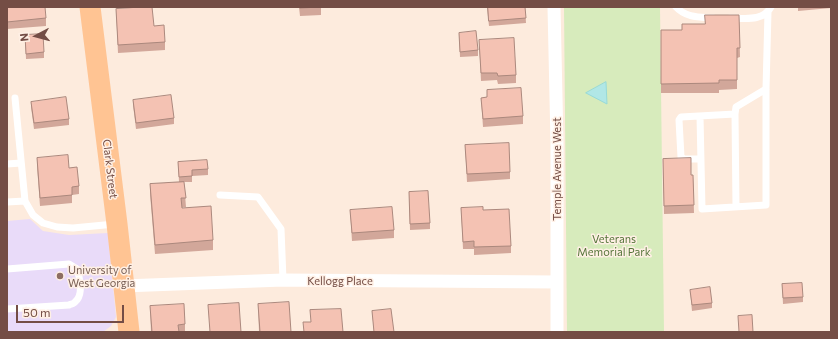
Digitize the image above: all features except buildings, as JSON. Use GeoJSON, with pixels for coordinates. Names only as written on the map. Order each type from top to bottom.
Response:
{"type":"FeatureCollection","features":[{"type":"Feature","properties":{"kind":"main road","name":"Clark Street"},"geometry":{"type":"LineString","coordinates":[[90,7],[129,332]]}},
{"type":"Feature","properties":{"kind":"street","name":"Temple Avenue West"},"geometry":{"type":"LineString","coordinates":[[554,7],[557,143],[557,332]]}},
{"type":"Feature","properties":{"kind":"street","name":"Kellogg Place"},"geometry":{"type":"LineString","coordinates":[[123,286],[283,280],[557,282]]}},
{"type":"Feature","properties":{"kind":"lane"},"geometry":{"type":"LineString","coordinates":[[676,7],[684,14],[693,17],[750,18],[758,17],[770,10]]}},
{"type":"Feature","properties":{"kind":"lane"},"geometry":{"type":"LineString","coordinates":[[700,116],[702,209],[766,205],[766,89],[770,10]]}},
{"type":"Feature","properties":{"kind":"lane"},"geometry":{"type":"LineString","coordinates":[[736,207],[736,107],[766,89]]}},
{"type":"Feature","properties":{"kind":"lane"},"geometry":{"type":"LineString","coordinates":[[15,98],[25,200],[33,215],[43,223],[58,227],[72,228],[117,224]]}},
{"type":"Feature","properties":{"kind":"lane"},"geometry":{"type":"LineString","coordinates":[[701,159],[684,159],[681,157],[681,117],[735,114]]}},
{"type":"Feature","properties":{"kind":"lane"},"geometry":{"type":"LineString","coordinates":[[7,164],[22,163]]}},
{"type":"Feature","properties":{"kind":"lane"},"geometry":{"type":"LineString","coordinates":[[220,195],[258,197],[281,229],[283,280]]}},
{"type":"Feature","properties":{"kind":"lane"},"geometry":{"type":"LineString","coordinates":[[7,202],[25,200]]}},
{"type":"Feature","properties":{"kind":"lane"},"geometry":{"type":"LineString","coordinates":[[7,268],[69,264],[77,270],[80,279],[80,294],[76,302],[69,305],[7,309]]}},
{"type":"Feature","properties":{"kind":"shaded area","name":"University of West Georgia"},"geometry":{"type":"Polygon","coordinates":[[[30,219],[43,231],[69,235],[108,233],[116,317],[111,326],[103,332],[7,332],[7,221],[30,219]]]}},
{"type":"Feature","properties":{"kind":"green space","name":"Veterans Memorial Park"},"geometry":{"type":"Polygon","coordinates":[[[564,7],[660,7],[664,332],[567,332],[564,7]]]}},
{"type":"Feature","properties":{"kind":"water"},"geometry":{"type":"Polygon","coordinates":[[[606,82],[607,104],[586,93],[606,82]]]}},
{"type":"Feature","properties":{"kind":"place","name":"University of West Georgia"},"geometry":{"type":"Point","coordinates":[60,276]}}]}
